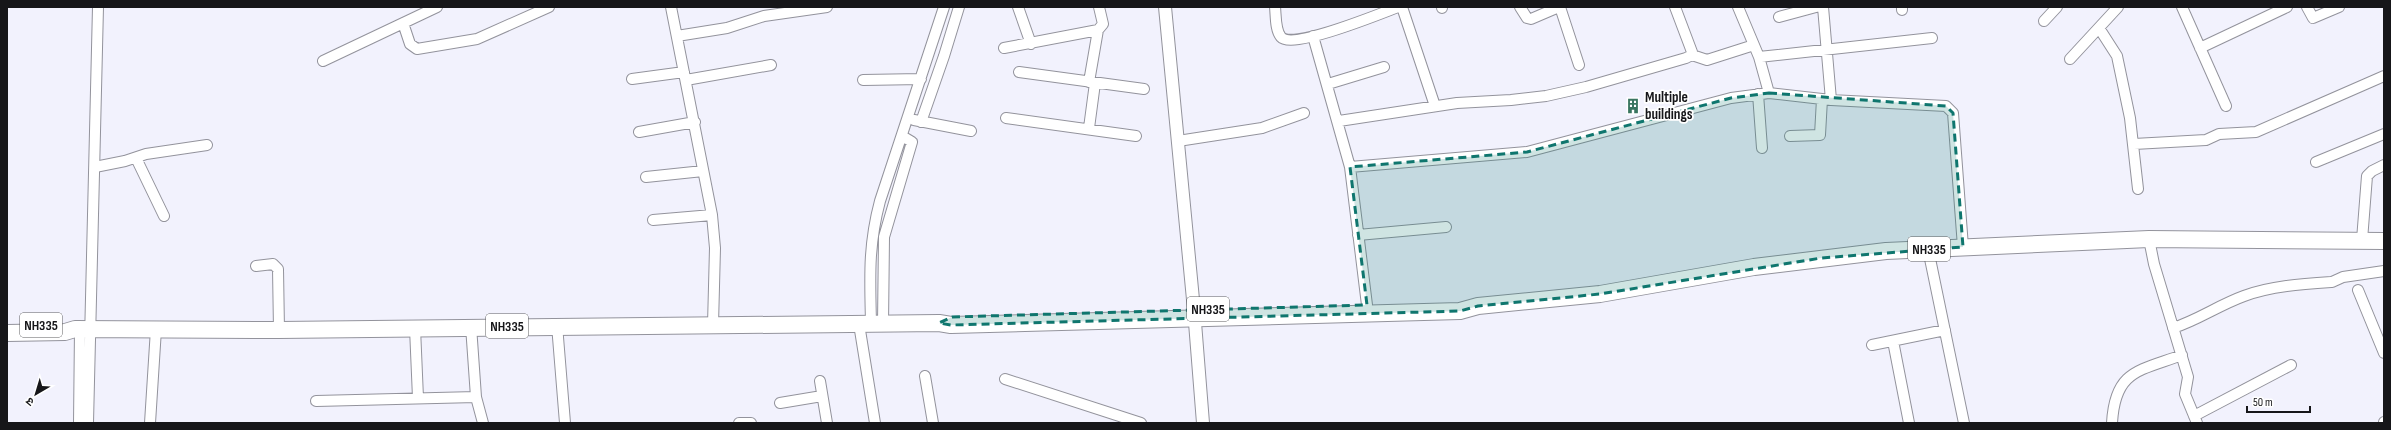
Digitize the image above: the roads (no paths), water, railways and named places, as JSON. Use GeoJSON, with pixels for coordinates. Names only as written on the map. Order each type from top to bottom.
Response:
{"type":"FeatureCollection","features":[{"type":"Feature","properties":{"kind":"highway","name":"NH335"},"geometry":{"type":"LineString","coordinates":[[1194,314],[1460,311],[1478,306],[1600,294],[1821,258],[1928,249],[2149,239],[2384,241]]}},
{"type":"Feature","properties":{"kind":"highway","name":"NH335"},"geometry":{"type":"LineString","coordinates":[[7,333],[65,332],[82,329],[279,330],[471,326],[871,323],[939,323],[951,325],[1367,305],[1467,303],[1478,306]]}},
{"type":"Feature","properties":{"kind":"highway","name":"NH335"},"geometry":{"type":"LineString","coordinates":[[7,325],[66,325],[82,329]]}},
{"type":"Feature","properties":{"kind":"street"},"geometry":{"type":"LineString","coordinates":[[79,423],[82,329],[95,167],[98,7]]}},
{"type":"Feature","properties":{"kind":"street"},"geometry":{"type":"LineString","coordinates":[[323,62],[437,7]]}},
{"type":"Feature","properties":{"kind":"street"},"geometry":{"type":"LineString","coordinates":[[672,7],[712,215],[715,248],[713,325]]}},
{"type":"Feature","properties":{"kind":"street"},"geometry":{"type":"LineString","coordinates":[[677,36],[727,28],[764,16],[827,7]]}},
{"type":"Feature","properties":{"kind":"street"},"geometry":{"type":"LineString","coordinates":[[875,423],[869,261],[872,231],[944,7]]}},
{"type":"Feature","properties":{"kind":"street"},"geometry":{"type":"LineString","coordinates":[[921,122],[959,7]]}},
{"type":"Feature","properties":{"kind":"street"},"geometry":{"type":"LineString","coordinates":[[1018,7],[1031,44]]}},
{"type":"Feature","properties":{"kind":"street"},"geometry":{"type":"LineString","coordinates":[[1088,128],[1098,30],[1103,24],[1099,7]]}},
{"type":"Feature","properties":{"kind":"street"},"geometry":{"type":"LineString","coordinates":[[1165,7],[1203,423]]}},
{"type":"Feature","properties":{"kind":"street"},"geometry":{"type":"LineString","coordinates":[[1275,7],[1281,37],[1288,40],[1313,36],[1398,7]]}},
{"type":"Feature","properties":{"kind":"street"},"geometry":{"type":"LineString","coordinates":[[1402,7],[1435,106]]}},
{"type":"Feature","properties":{"kind":"street"},"geometry":{"type":"LineString","coordinates":[[1520,7],[1527,18],[1530,19],[1560,7],[1579,65]]}},
{"type":"Feature","properties":{"kind":"street"},"geometry":{"type":"LineString","coordinates":[[1675,7],[1692,55]]}},
{"type":"Feature","properties":{"kind":"street"},"geometry":{"type":"LineString","coordinates":[[1738,7],[1759,57],[1769,93]]}},
{"type":"Feature","properties":{"kind":"street"},"geometry":{"type":"LineString","coordinates":[[1779,17],[1816,7]]}},
{"type":"Feature","properties":{"kind":"street"},"geometry":{"type":"LineString","coordinates":[[1790,136],[1820,135],[1826,100],[1828,50],[1823,7]]}},
{"type":"Feature","properties":{"kind":"street"},"geometry":{"type":"LineString","coordinates":[[2044,21],[2057,7]]}},
{"type":"Feature","properties":{"kind":"street"},"geometry":{"type":"LineString","coordinates":[[2070,59],[2118,7]]}},
{"type":"Feature","properties":{"kind":"street"},"geometry":{"type":"LineString","coordinates":[[2182,7],[2226,106]]}},
{"type":"Feature","properties":{"kind":"street"},"geometry":{"type":"LineString","coordinates":[[2200,48],[2287,7]]}},
{"type":"Feature","properties":{"kind":"street"},"geometry":{"type":"LineString","coordinates":[[2307,7],[2313,18],[2339,7]]}},
{"type":"Feature","properties":{"kind":"street"},"geometry":{"type":"LineString","coordinates":[[403,23],[410,44],[417,49],[477,39],[544,8]]}},
{"type":"Feature","properties":{"kind":"street"},"geometry":{"type":"LineString","coordinates":[[2099,28],[2117,56],[2134,144],[2138,189]]}},
{"type":"Feature","properties":{"kind":"street"},"geometry":{"type":"LineString","coordinates":[[1004,48],[1098,30]]}},
{"type":"Feature","properties":{"kind":"street"},"geometry":{"type":"LineString","coordinates":[[1313,36],[1328,84],[1350,167],[1367,305]]}},
{"type":"Feature","properties":{"kind":"street"},"geometry":{"type":"LineString","coordinates":[[1759,57],[1932,38]]}},
{"type":"Feature","properties":{"kind":"street"},"geometry":{"type":"LineString","coordinates":[[1338,121],[1435,106],[1546,96],[1586,87],[1692,55],[1708,60],[1754,45]]}},
{"type":"Feature","properties":{"kind":"street"},"geometry":{"type":"LineString","coordinates":[[632,79],[685,76],[771,65]]}},
{"type":"Feature","properties":{"kind":"street"},"geometry":{"type":"LineString","coordinates":[[1328,84],[1384,67]]}},
{"type":"Feature","properties":{"kind":"street"},"geometry":{"type":"LineString","coordinates":[[1019,72],[1144,89]]}},
{"type":"Feature","properties":{"kind":"street"},"geometry":{"type":"LineString","coordinates":[[2134,144],[2206,140],[2219,134],[2256,132],[2384,76]]}},
{"type":"Feature","properties":{"kind":"street"},"geometry":{"type":"LineString","coordinates":[[863,80],[921,79]]}},
{"type":"Feature","properties":{"kind":"street"},"geometry":{"type":"LineString","coordinates":[[1350,167],[1527,152],[1731,98],[1758,94],[1769,93],[1826,100],[1946,106],[1951,109],[1953,113],[1963,247]]}},
{"type":"Feature","properties":{"kind":"street"},"geometry":{"type":"LineString","coordinates":[[1758,94],[1762,148]]}},
{"type":"Feature","properties":{"kind":"street"},"geometry":{"type":"LineString","coordinates":[[1178,141],[1262,128],[1304,113]]}},
{"type":"Feature","properties":{"kind":"street"},"geometry":{"type":"LineString","coordinates":[[1006,118],[1088,128],[1136,136]]}},
{"type":"Feature","properties":{"kind":"street"},"geometry":{"type":"LineString","coordinates":[[908,119],[972,131]]}},
{"type":"Feature","properties":{"kind":"street"},"geometry":{"type":"LineString","coordinates":[[639,132],[695,122]]}},
{"type":"Feature","properties":{"kind":"street"},"geometry":{"type":"LineString","coordinates":[[2316,162],[2384,134]]}},
{"type":"Feature","properties":{"kind":"street"},"geometry":{"type":"LineString","coordinates":[[95,167],[136,158],[146,154],[208,145]]}},
{"type":"Feature","properties":{"kind":"street"},"geometry":{"type":"LineString","coordinates":[[136,158],[164,216]]}},
{"type":"Feature","properties":{"kind":"street"},"geometry":{"type":"LineString","coordinates":[[2362,240],[2367,176],[2372,170],[2384,165]]}},
{"type":"Feature","properties":{"kind":"street"},"geometry":{"type":"LineString","coordinates":[[646,176],[703,171]]}},
{"type":"Feature","properties":{"kind":"street"},"geometry":{"type":"LineString","coordinates":[[653,220],[712,215]]}},
{"type":"Feature","properties":{"kind":"street"},"geometry":{"type":"LineString","coordinates":[[1358,235],[1446,227]]}},
{"type":"Feature","properties":{"kind":"street"},"geometry":{"type":"LineString","coordinates":[[2149,239],[2188,377],[2185,394],[2196,420],[2291,365]]}},
{"type":"Feature","properties":{"kind":"street"},"geometry":{"type":"LineString","coordinates":[[1928,249],[1946,330],[1964,423]]}},
{"type":"Feature","properties":{"kind":"street"},"geometry":{"type":"LineString","coordinates":[[256,266],[273,264],[278,269],[279,330]]}},
{"type":"Feature","properties":{"kind":"street"},"geometry":{"type":"LineString","coordinates":[[2173,328],[2193,322],[2225,304],[2257,292],[2332,282],[2343,277],[2384,271]]}},
{"type":"Feature","properties":{"kind":"street"},"geometry":{"type":"LineString","coordinates":[[2358,290],[2384,353]]}},
{"type":"Feature","properties":{"kind":"street"},"geometry":{"type":"LineString","coordinates":[[558,325],[565,423]]}},
{"type":"Feature","properties":{"kind":"street"},"geometry":{"type":"LineString","coordinates":[[471,326],[476,397],[483,423]]}},
{"type":"Feature","properties":{"kind":"street"},"geometry":{"type":"LineString","coordinates":[[416,328],[418,398]]}},
{"type":"Feature","properties":{"kind":"street"},"geometry":{"type":"LineString","coordinates":[[82,329],[88,423]]}},
{"type":"Feature","properties":{"kind":"street"},"geometry":{"type":"LineString","coordinates":[[150,423],[156,329]]}},
{"type":"Feature","properties":{"kind":"street"},"geometry":{"type":"LineString","coordinates":[[1872,345],[1946,330]]}},
{"type":"Feature","properties":{"kind":"street"},"geometry":{"type":"LineString","coordinates":[[1892,341],[1909,423]]}},
{"type":"Feature","properties":{"kind":"street"},"geometry":{"type":"LineString","coordinates":[[2112,423],[2115,396],[2119,387],[2128,378],[2135,372],[2182,355]]}},
{"type":"Feature","properties":{"kind":"street"},"geometry":{"type":"LineString","coordinates":[[926,376],[933,423]]}},
{"type":"Feature","properties":{"kind":"street"},"geometry":{"type":"LineString","coordinates":[[1005,379],[1142,423]]}},
{"type":"Feature","properties":{"kind":"street"},"geometry":{"type":"LineString","coordinates":[[820,381],[827,423]]}},
{"type":"Feature","properties":{"kind":"street"},"geometry":{"type":"LineString","coordinates":[[780,403],[822,396]]}},
{"type":"Feature","properties":{"kind":"street"},"geometry":{"type":"LineString","coordinates":[[316,401],[476,397]]}},
{"type":"Feature","properties":{"kind":"street"},"geometry":{"type":"LineString","coordinates":[[739,423],[752,423]]}},
{"type":"Feature","properties":{"kind":"place","name":"Multiple buildings"},"geometry":{"type":"Point","coordinates":[1633,106]}}]}
